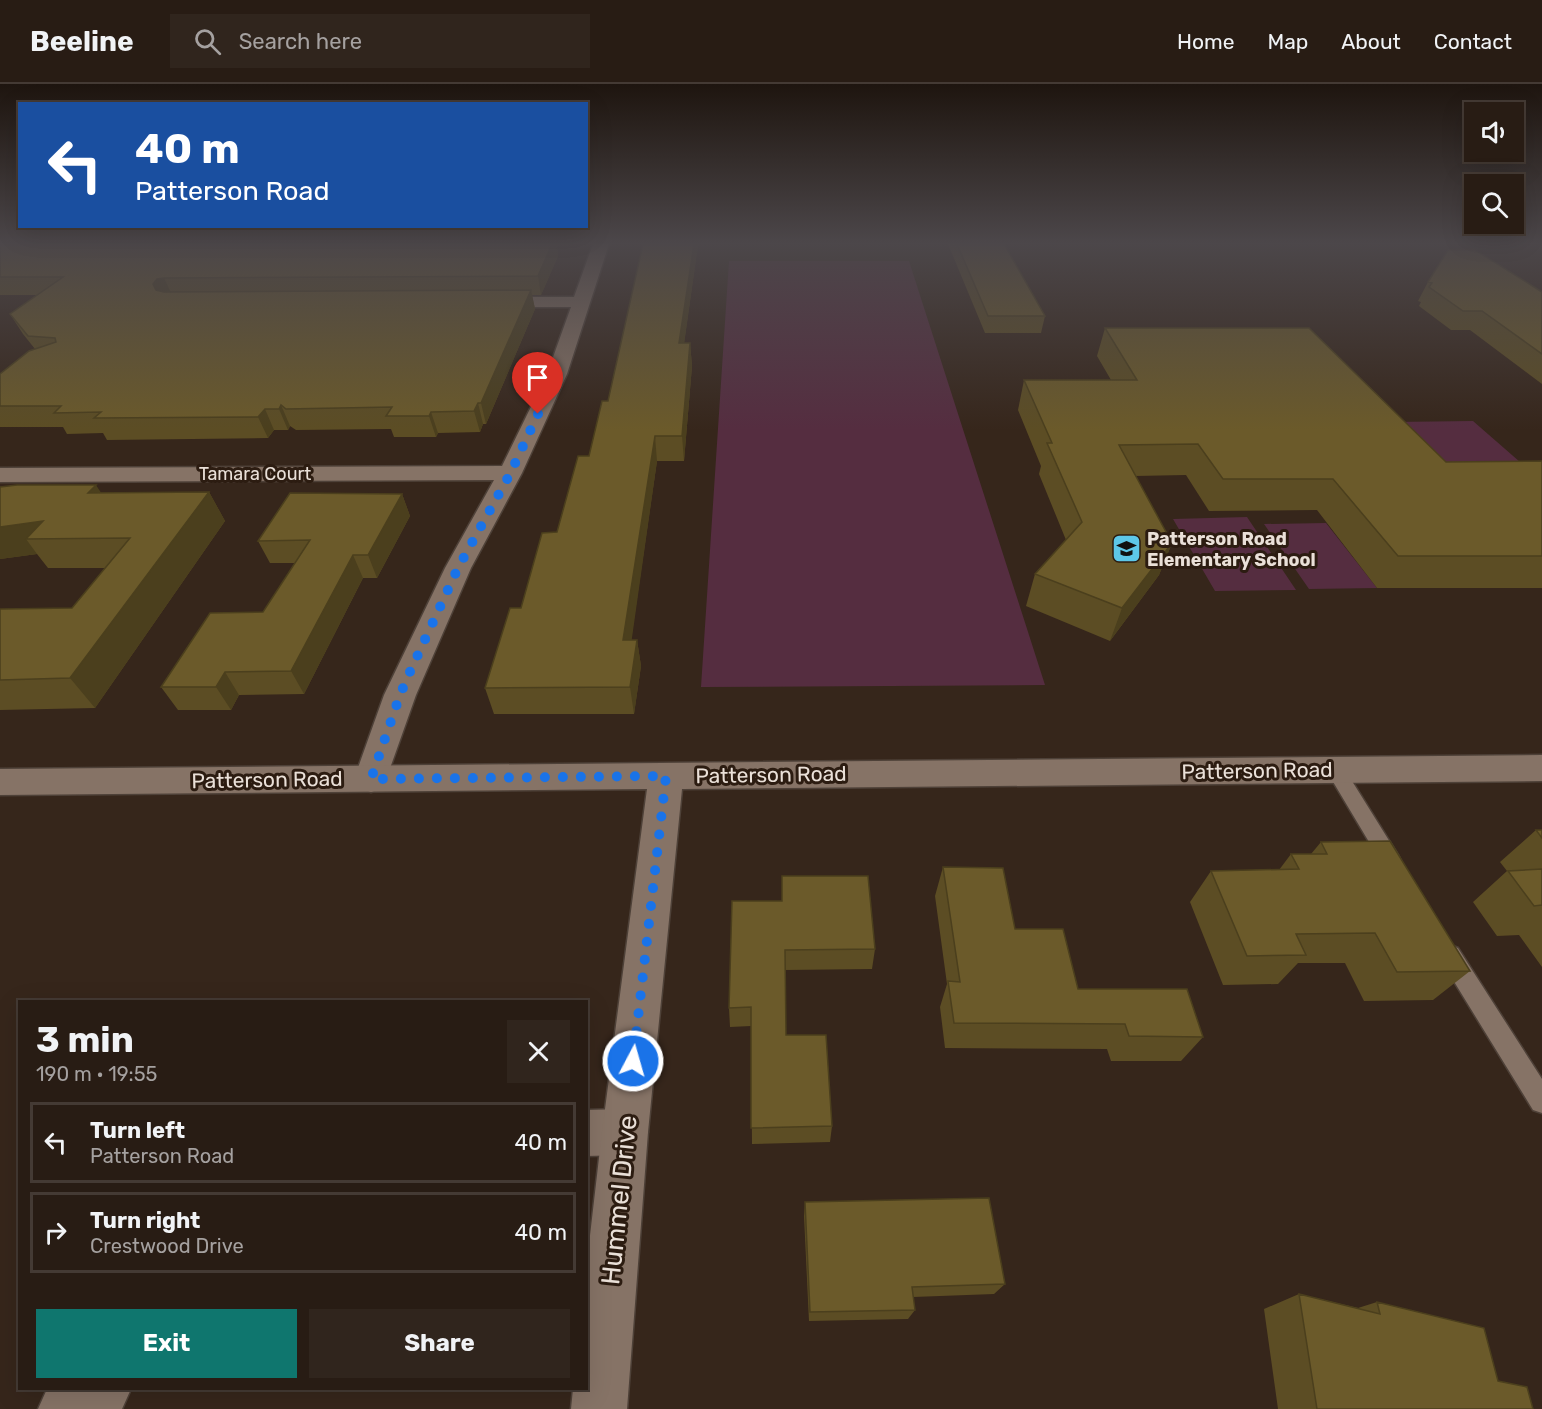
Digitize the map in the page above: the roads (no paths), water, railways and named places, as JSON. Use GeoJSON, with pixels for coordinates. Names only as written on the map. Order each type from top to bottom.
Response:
{"type":"FeatureCollection","features":[{"type":"Feature","properties":{"kind":"street"},"geometry":{"type":"LineString","coordinates":[[371,779],[400,695],[458,568],[510,474],[557,374],[581,306]]}},
{"type":"Feature","properties":{"kind":"street","name":"Tamara Court"},"geometry":{"type":"LineString","coordinates":[[0,475],[510,474]]}},
{"type":"Feature","properties":{"kind":"street","name":"Patterson Road"},"geometry":{"type":"LineString","coordinates":[[0,782],[1542,768]]}},
{"type":"Feature","properties":{"kind":"street","name":"Hummel Drive"},"geometry":{"type":"LineString","coordinates":[[599,1409],[606,1133],[666,776]]}},
{"type":"Feature","properties":{"kind":"street"},"geometry":{"type":"LineString","coordinates":[[66,1409],[101,1390]]}},
{"type":"Feature","properties":{"kind":"lane"},"geometry":{"type":"LineString","coordinates":[[1335,770],[1399,874]]}},
{"type":"Feature","properties":{"kind":"lane"},"geometry":{"type":"LineString","coordinates":[[1437,933],[1542,1101]]}},
{"type":"Feature","properties":{"kind":"place","name":"Patterson Road Elementary School"},"geometry":{"type":"Point","coordinates":[1126,549]}}]}
